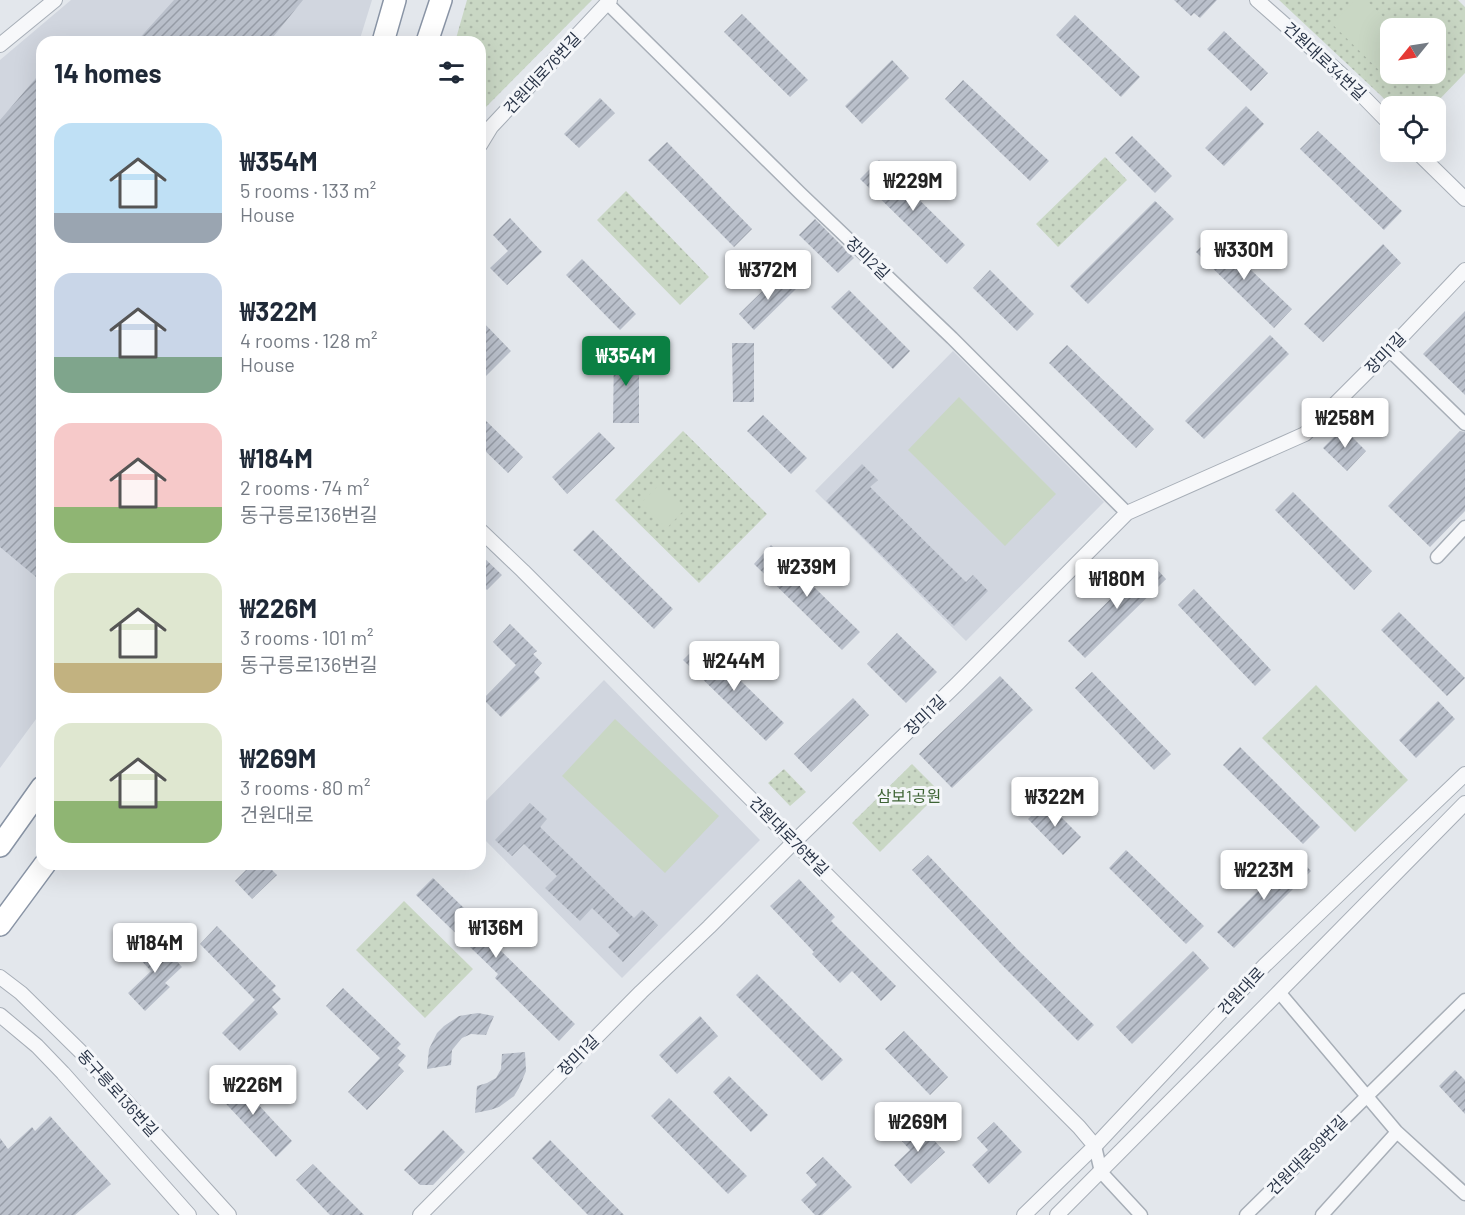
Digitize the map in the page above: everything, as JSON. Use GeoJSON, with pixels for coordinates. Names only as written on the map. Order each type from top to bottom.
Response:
{"type":"FeatureCollection","features":[{"type":"Feature","properties":{"kind":"highway"},"geometry":{"type":"LineString","coordinates":[[385,36],[395,0]]}},
{"type":"Feature","properties":{"kind":"highway"},"geometry":{"type":"LineString","coordinates":[[429,36],[441,0]]}},
{"type":"Feature","properties":{"kind":"highway"},"geometry":{"type":"LineString","coordinates":[[0,846],[36,795]]}},
{"type":"Feature","properties":{"kind":"highway"},"geometry":{"type":"LineString","coordinates":[[0,925],[41,870]]}},
{"type":"Feature","properties":{"kind":"street"},"geometry":{"type":"LineString","coordinates":[[0,45],[55,0]]}},
{"type":"Feature","properties":{"kind":"street","name":"건원대로34번길"},"geometry":{"type":"LineString","coordinates":[[1257,0],[1342,75],[1380,114]]}},
{"type":"Feature","properties":{"kind":"street","name":"건원대로76번길"},"geometry":{"type":"LineString","coordinates":[[486,135],[491,127],[608,1]]}},
{"type":"Feature","properties":{"kind":"street","name":"장미2길"},"geometry":{"type":"LineString","coordinates":[[608,1],[800,193],[952,338],[1127,513]]}},
{"type":"Feature","properties":{"kind":"street"},"geometry":{"type":"LineString","coordinates":[[1428,162],[1465,199]]}},
{"type":"Feature","properties":{"kind":"street","name":"장미1길"},"geometry":{"type":"LineString","coordinates":[[420,1215],[641,992],[957,684],[1127,513],[1305,434],[1465,270]]}},
{"type":"Feature","properties":{"kind":"street"},"geometry":{"type":"LineString","coordinates":[[1389,350],[1465,424]]}},
{"type":"Feature","properties":{"kind":"street"},"geometry":{"type":"LineString","coordinates":[[1437,557],[1465,527]]}},
{"type":"Feature","properties":{"kind":"street","name":"건원대로76번길"},"geometry":{"type":"LineString","coordinates":[[486,536],[795,841],[1079,1127],[1095,1146]]}},
{"type":"Feature","properties":{"kind":"street","name":"건원대로"},"geometry":{"type":"LineString","coordinates":[[1024,1215],[1095,1146],[1265,965],[1465,774]]}},
{"type":"Feature","properties":{"kind":"street","name":"건원대로"},"geometry":{"type":"LineString","coordinates":[[1057,1215],[1465,803]]}},
{"type":"Feature","properties":{"kind":"street","name":"동구릉로136번길"},"geometry":{"type":"LineString","coordinates":[[0,977],[21,993],[82,1053],[229,1215]]}},
{"type":"Feature","properties":{"kind":"street"},"geometry":{"type":"LineString","coordinates":[[1279,992],[1397,1132],[1465,1194]]}},
{"type":"Feature","properties":{"kind":"street","name":"건원대로99번길"},"geometry":{"type":"LineString","coordinates":[[1246,1215],[1465,1000]]}},
{"type":"Feature","properties":{"kind":"street","name":"동구릉로136번길"},"geometry":{"type":"LineString","coordinates":[[0,1015],[37,1046],[63,1073],[189,1215]]}},
{"type":"Feature","properties":{"kind":"street"},"geometry":{"type":"LineString","coordinates":[[1322,1215],[1397,1132]]}},
{"type":"Feature","properties":{"kind":"street"},"geometry":{"type":"LineString","coordinates":[[1095,1146],[1101,1172],[1141,1215]]}},
{"type":"Feature","properties":{"kind":"shaded area"},"geometry":{"type":"Polygon","coordinates":[[[71,0],[372,0],[361,36],[36,36],[36,719],[0,768],[0,60],[71,0]]]}},
{"type":"Feature","properties":{"kind":"shaded area"},"geometry":{"type":"Polygon","coordinates":[[[953,351],[1104,502],[966,641],[815,491],[953,351]]]}},
{"type":"Feature","properties":{"kind":"shaded area"},"geometry":{"type":"Polygon","coordinates":[[[604,680],[760,840],[622,978],[486,841],[486,801],[604,680]]]}},
{"type":"Feature","properties":{"kind":"green space"},"geometry":{"type":"Polygon","coordinates":[[[467,0],[592,0],[486,107],[486,36],[457,36],[467,0]]]}},
{"type":"Feature","properties":{"kind":"green space"},"geometry":{"type":"Polygon","coordinates":[[[1279,0],[1458,0],[1465,7],[1465,73],[1443,96],[1381,96],[1279,0]]]}},
{"type":"Feature","properties":{"kind":"green space"},"geometry":{"type":"Polygon","coordinates":[[[1355,0],[1366,0],[1385,18],[1380,18],[1380,71],[1332,24],[1355,0]]]}},
{"type":"Feature","properties":{"kind":"green space"},"geometry":{"type":"Polygon","coordinates":[[[1105,157],[1127,180],[1058,247],[1036,224],[1105,157]]]}},
{"type":"Feature","properties":{"kind":"green space"},"geometry":{"type":"Polygon","coordinates":[[[626,191],[709,277],[680,305],[597,220],[626,191]]]}},
{"type":"Feature","properties":{"kind":"green space"},"geometry":{"type":"Polygon","coordinates":[[[959,397],[1056,494],[1005,546],[908,450],[959,397]]]}},
{"type":"Feature","properties":{"kind":"green space"},"geometry":{"type":"Polygon","coordinates":[[[683,431],[767,514],[699,583],[615,500],[683,431]]]}},
{"type":"Feature","properties":{"kind":"green space"},"geometry":{"type":"Polygon","coordinates":[[[659,485],[684,510],[667,528],[641,503],[659,485]]]}},
{"type":"Feature","properties":{"kind":"green space"},"geometry":{"type":"Polygon","coordinates":[[[1316,685],[1408,780],[1355,832],[1262,738],[1316,685]]]}},
{"type":"Feature","properties":{"kind":"green space"},"geometry":{"type":"Polygon","coordinates":[[[615,719],[719,816],[665,873],[562,776],[615,719]]]}},
{"type":"Feature","properties":{"kind":"green space","name":"삼보1공원"},"geometry":{"type":"Polygon","coordinates":[[[912,764],[940,792],[880,852],[852,823],[912,764]]]}},
{"type":"Feature","properties":{"kind":"green space"},"geometry":{"type":"Polygon","coordinates":[[[784,769],[806,792],[790,806],[768,783],[784,769]]]}},
{"type":"Feature","properties":{"kind":"green space"},"geometry":{"type":"Polygon","coordinates":[[[404,901],[473,969],[425,1018],[356,950],[404,901]]]}},
{"type":"Feature","properties":{"kind":"building"},"geometry":{"type":"Polygon","coordinates":[[[174,0],[303,0],[274,36],[141,36],[174,0]]]}},
{"type":"Feature","properties":{"kind":"building"},"geometry":{"type":"Polygon","coordinates":[[[1174,0],[1217,0],[1200,18],[1194,13],[1191,16],[1174,0]]]}},
{"type":"Feature","properties":{"kind":"building"},"geometry":{"type":"Polygon","coordinates":[[[742,14],[808,80],[790,97],[724,32],[742,14]]]}},
{"type":"Feature","properties":{"kind":"building"},"geometry":{"type":"Polygon","coordinates":[[[1075,15],[1140,77],[1121,97],[1056,35],[1075,15]]]}},
{"type":"Feature","properties":{"kind":"building"},"geometry":{"type":"Polygon","coordinates":[[[1224,31],[1268,73],[1251,91],[1207,49],[1224,31]]]}},
{"type":"Feature","properties":{"kind":"building"},"geometry":{"type":"Polygon","coordinates":[[[892,60],[909,78],[862,124],[845,106],[892,60]]]}},
{"type":"Feature","properties":{"kind":"building"},"geometry":{"type":"Polygon","coordinates":[[[36,78],[36,577],[0,547],[0,120],[36,78]]]}},
{"type":"Feature","properties":{"kind":"building"},"geometry":{"type":"Polygon","coordinates":[[[963,80],[1049,161],[1030,181],[945,99],[963,80]]]}},
{"type":"Feature","properties":{"kind":"building"},"geometry":{"type":"Polygon","coordinates":[[[600,98],[615,113],[579,148],[564,134],[600,98]]]}},
{"type":"Feature","properties":{"kind":"building"},"geometry":{"type":"Polygon","coordinates":[[[1246,106],[1264,124],[1224,166],[1205,148],[1246,106]]]}},
{"type":"Feature","properties":{"kind":"building"},"geometry":{"type":"Polygon","coordinates":[[[1318,131],[1402,211],[1384,230],[1300,149],[1318,131]]]}},
{"type":"Feature","properties":{"kind":"building"},"geometry":{"type":"Polygon","coordinates":[[[1132,136],[1172,176],[1155,193],[1115,153],[1132,136]]]}},
{"type":"Feature","properties":{"kind":"building"},"geometry":{"type":"Polygon","coordinates":[[[667,142],[752,229],[734,247],[648,160],[667,142]]]}},
{"type":"Feature","properties":{"kind":"building"},"geometry":{"type":"Polygon","coordinates":[[[879,160],[965,245],[947,264],[860,179],[879,160]]]}},
{"type":"Feature","properties":{"kind":"building"},"geometry":{"type":"Polygon","coordinates":[[[1155,201],[1174,219],[1088,304],[1070,286],[1155,201]]]}},
{"type":"Feature","properties":{"kind":"building"},"geometry":{"type":"Polygon","coordinates":[[[510,218],[542,252],[507,285],[490,268],[508,251],[493,235],[510,218]]]}},
{"type":"Feature","properties":{"kind":"building"},"geometry":{"type":"Polygon","coordinates":[[[815,219],[854,258],[838,273],[799,235],[815,219]]]}},
{"type":"Feature","properties":{"kind":"building"},"geometry":{"type":"Polygon","coordinates":[[[1213,234],[1292,309],[1274,328],[1196,252],[1213,234]]]}},
{"type":"Feature","properties":{"kind":"building"},"geometry":{"type":"Polygon","coordinates":[[[1383,244],[1401,263],[1323,342],[1304,324],[1383,244]]]}},
{"type":"Feature","properties":{"kind":"building"},"geometry":{"type":"Polygon","coordinates":[[[582,259],[636,314],[620,330],[566,275],[582,259]]]}},
{"type":"Feature","properties":{"kind":"building"},"geometry":{"type":"Polygon","coordinates":[[[990,270],[1034,314],[1017,331],[973,288],[990,270]]]}},
{"type":"Feature","properties":{"kind":"building"},"geometry":{"type":"Polygon","coordinates":[[[782,272],[797,288],[754,330],[739,314],[782,272]]]}},
{"type":"Feature","properties":{"kind":"building"},"geometry":{"type":"Polygon","coordinates":[[[849,290],[910,351],[893,369],[831,307],[849,290]]]}},
{"type":"Feature","properties":{"kind":"building"},"geometry":{"type":"Polygon","coordinates":[[[1465,311],[1465,395],[1423,354],[1465,311]]]}},
{"type":"Feature","properties":{"kind":"building"},"geometry":{"type":"Polygon","coordinates":[[[486,325],[511,351],[486,376],[486,325]]]}},
{"type":"Feature","properties":{"kind":"building"},"geometry":{"type":"Polygon","coordinates":[[[1270,335],[1289,354],[1204,439],[1185,421],[1270,335]]]}},
{"type":"Feature","properties":{"kind":"building"},"geometry":{"type":"Polygon","coordinates":[[[732,343],[754,343],[754,402],[733,402],[732,343]]]}},
{"type":"Feature","properties":{"kind":"building"},"geometry":{"type":"Polygon","coordinates":[[[1067,345],[1154,429],[1136,448],[1049,363],[1067,345]]]}},
{"type":"Feature","properties":{"kind":"building"},"geometry":{"type":"Polygon","coordinates":[[[614,351],[639,352],[639,423],[613,423],[614,351]]]}},
{"type":"Feature","properties":{"kind":"building"},"geometry":{"type":"Polygon","coordinates":[[[763,415],[807,458],[791,474],[747,431],[763,415]]]}},
{"type":"Feature","properties":{"kind":"building"},"geometry":{"type":"Polygon","coordinates":[[[486,421],[523,457],[508,473],[486,452],[486,421]]]}},
{"type":"Feature","properties":{"kind":"building"},"geometry":{"type":"Polygon","coordinates":[[[1343,428],[1366,451],[1347,471],[1323,448],[1343,428]]]}},
{"type":"Feature","properties":{"kind":"building"},"geometry":{"type":"Polygon","coordinates":[[[1460,431],[1465,432],[1465,511],[1430,547],[1388,506],[1460,431]]]}},
{"type":"Feature","properties":{"kind":"building"},"geometry":{"type":"Polygon","coordinates":[[[599,432],[615,448],[567,494],[552,477],[599,432]]]}},
{"type":"Feature","properties":{"kind":"building"},"geometry":{"type":"Polygon","coordinates":[[[862,464],[878,480],[870,487],[966,582],[973,575],[988,591],[954,626],[826,501],[862,464]]]}},
{"type":"Feature","properties":{"kind":"building"},"geometry":{"type":"Polygon","coordinates":[[[1293,492],[1372,571],[1354,590],[1275,510],[1293,492]]]}},
{"type":"Feature","properties":{"kind":"building"},"geometry":{"type":"Polygon","coordinates":[[[593,530],[673,609],[654,629],[573,550],[593,530]]]}},
{"type":"Feature","properties":{"kind":"building"},"geometry":{"type":"Polygon","coordinates":[[[771,545],[860,632],[842,650],[754,564],[771,545]]]}},
{"type":"Feature","properties":{"kind":"building"},"geometry":{"type":"Polygon","coordinates":[[[486,560],[502,575],[486,589],[486,560]]]}},
{"type":"Feature","properties":{"kind":"building"},"geometry":{"type":"Polygon","coordinates":[[[1149,561],[1166,579],[1085,658],[1068,641],[1149,561]]]}},
{"type":"Feature","properties":{"kind":"building"},"geometry":{"type":"Polygon","coordinates":[[[1194,589],[1271,670],[1255,686],[1178,605],[1194,589]]]}},
{"type":"Feature","properties":{"kind":"building"},"geometry":{"type":"Polygon","coordinates":[[[1399,612],[1465,678],[1447,696],[1381,630],[1399,612]]]}},
{"type":"Feature","properties":{"kind":"building"},"geometry":{"type":"Polygon","coordinates":[[[510,624],[537,651],[533,654],[542,663],[534,672],[540,678],[501,717],[486,702],[486,696],[516,665],[493,642],[510,624]]]}},
{"type":"Feature","properties":{"kind":"building"},"geometry":{"type":"Polygon","coordinates":[[[897,633],[937,672],[906,703],[867,664],[897,633]]]}},
{"type":"Feature","properties":{"kind":"building"},"geometry":{"type":"Polygon","coordinates":[[[701,642],[784,723],[766,741],[683,660],[701,642]]]}},
{"type":"Feature","properties":{"kind":"building"},"geometry":{"type":"Polygon","coordinates":[[[1092,672],[1171,754],[1154,770],[1075,688],[1092,672]]]}},
{"type":"Feature","properties":{"kind":"building"},"geometry":{"type":"Polygon","coordinates":[[[1000,676],[1033,710],[952,788],[919,754],[1000,676]]]}},
{"type":"Feature","properties":{"kind":"building"},"geometry":{"type":"Polygon","coordinates":[[[853,698],[869,715],[811,772],[794,754],[853,698]]]}},
{"type":"Feature","properties":{"kind":"building"},"geometry":{"type":"Polygon","coordinates":[[[1438,701],[1455,719],[1416,758],[1399,740],[1438,701]]]}},
{"type":"Feature","properties":{"kind":"building"},"geometry":{"type":"Polygon","coordinates":[[[1240,747],[1320,827],[1303,844],[1223,765],[1240,747]]]}},
{"type":"Feature","properties":{"kind":"building"},"geometry":{"type":"Polygon","coordinates":[[[1046,802],[1081,837],[1063,855],[1028,819],[1046,802]]]}},
{"type":"Feature","properties":{"kind":"building"},"geometry":{"type":"Polygon","coordinates":[[[530,803],[547,819],[540,827],[634,918],[642,910],[658,925],[623,962],[608,947],[620,935],[592,908],[580,921],[545,888],[557,876],[524,844],[512,856],[495,840],[530,803]]]}},
{"type":"Feature","properties":{"kind":"building"},"geometry":{"type":"Polygon","coordinates":[[[1126,850],[1204,926],[1186,944],[1109,868],[1126,850]]]}},
{"type":"Feature","properties":{"kind":"building"},"geometry":{"type":"Polygon","coordinates":[[[1295,854],[1311,871],[1234,948],[1217,932],[1295,854]]]}},
{"type":"Feature","properties":{"kind":"building"},"geometry":{"type":"Polygon","coordinates":[[[928,855],[1017,949],[1094,1025],[1078,1041],[912,870],[928,855]]]}},
{"type":"Feature","properties":{"kind":"building"},"geometry":{"type":"Polygon","coordinates":[[[246,870],[272,870],[277,875],[252,899],[235,881],[246,870]]]}},
{"type":"Feature","properties":{"kind":"building"},"geometry":{"type":"Polygon","coordinates":[[[433,878],[500,943],[496,946],[575,1024],[559,1041],[495,978],[498,974],[416,895],[433,878]]]}},
{"type":"Feature","properties":{"kind":"building"},"geometry":{"type":"Polygon","coordinates":[[[799,879],[835,917],[831,921],[896,986],[881,1001],[852,971],[840,983],[770,906],[799,879]]]}},
{"type":"Feature","properties":{"kind":"building"},"geometry":{"type":"Polygon","coordinates":[[[217,926],[276,986],[272,990],[281,999],[272,1007],[278,1014],[240,1051],[222,1033],[255,1000],[200,944],[217,926]]]}},
{"type":"Feature","properties":{"kind":"building"},"geometry":{"type":"Polygon","coordinates":[[[156,938],[182,967],[165,983],[170,987],[145,1011],[128,993],[151,971],[137,956],[156,938]]]}},
{"type":"Feature","properties":{"kind":"building"},"geometry":{"type":"Polygon","coordinates":[[[1193,951],[1209,968],[1132,1044],[1116,1027],[1193,951]]]}},
{"type":"Feature","properties":{"kind":"building"},"geometry":{"type":"Polygon","coordinates":[[[757,974],[843,1060],[822,1081],[736,995],[757,974]]]}},
{"type":"Feature","properties":{"kind":"building"},"geometry":{"type":"Polygon","coordinates":[[[343,988],[401,1044],[397,1048],[406,1056],[398,1065],[404,1071],[367,1110],[348,1092],[380,1058],[326,1006],[343,988]]]}},
{"type":"Feature","properties":{"kind":"building"},"geometry":{"type":"Polygon","coordinates":[[[478,1013],[494,1016],[486,1035],[471,1034],[462,1038],[452,1050],[451,1065],[427,1069],[429,1049],[437,1033],[459,1016],[478,1013]]]}},
{"type":"Feature","properties":{"kind":"building"},"geometry":{"type":"Polygon","coordinates":[[[700,1016],[718,1036],[677,1074],[659,1055],[700,1016]]]}},
{"type":"Feature","properties":{"kind":"building"},"geometry":{"type":"Polygon","coordinates":[[[904,1031],[948,1077],[930,1095],[885,1049],[904,1031]]]}},
{"type":"Feature","properties":{"kind":"building"},"geometry":{"type":"Polygon","coordinates":[[[525,1052],[526,1071],[514,1096],[499,1107],[475,1113],[477,1086],[496,1078],[501,1069],[502,1054],[525,1052]]]}},
{"type":"Feature","properties":{"kind":"building"},"geometry":{"type":"Polygon","coordinates":[[[1455,1070],[1465,1080],[1465,1114],[1439,1086],[1455,1070]]]}},
{"type":"Feature","properties":{"kind":"building"},"geometry":{"type":"Polygon","coordinates":[[[231,1075],[292,1141],[276,1157],[214,1091],[231,1075]]]}},
{"type":"Feature","properties":{"kind":"building"},"geometry":{"type":"Polygon","coordinates":[[[729,1076],[768,1115],[751,1132],[713,1092],[729,1076]]]}},
{"type":"Feature","properties":{"kind":"building"},"geometry":{"type":"Polygon","coordinates":[[[669,1098],[747,1176],[728,1194],[651,1116],[669,1098]]]}},
{"type":"Feature","properties":{"kind":"building"},"geometry":{"type":"Polygon","coordinates":[[[50,1116],[111,1184],[75,1215],[0,1215],[0,1138],[8,1149],[32,1127],[35,1131],[50,1116]]]}},
{"type":"Feature","properties":{"kind":"building"},"geometry":{"type":"Polygon","coordinates":[[[917,1122],[945,1152],[911,1184],[894,1165],[910,1150],[899,1138],[917,1122]]]}},
{"type":"Feature","properties":{"kind":"building"},"geometry":{"type":"Polygon","coordinates":[[[994,1122],[1022,1152],[989,1184],[972,1165],[988,1150],[977,1138],[994,1122]]]}},
{"type":"Feature","properties":{"kind":"building"},"geometry":{"type":"Polygon","coordinates":[[[443,1130],[465,1152],[433,1185],[420,1185],[404,1170],[443,1130]]]}},
{"type":"Feature","properties":{"kind":"building"},"geometry":{"type":"Polygon","coordinates":[[[550,1140],[624,1215],[588,1215],[532,1158],[550,1140]]]}},
{"type":"Feature","properties":{"kind":"building"},"geometry":{"type":"Polygon","coordinates":[[[823,1157],[852,1187],[822,1215],[815,1215],[801,1200],[817,1185],[806,1173],[823,1157]]]}},
{"type":"Feature","properties":{"kind":"building"},"geometry":{"type":"Polygon","coordinates":[[[313,1164],[364,1215],[330,1215],[296,1180],[313,1164]]]}}]}
